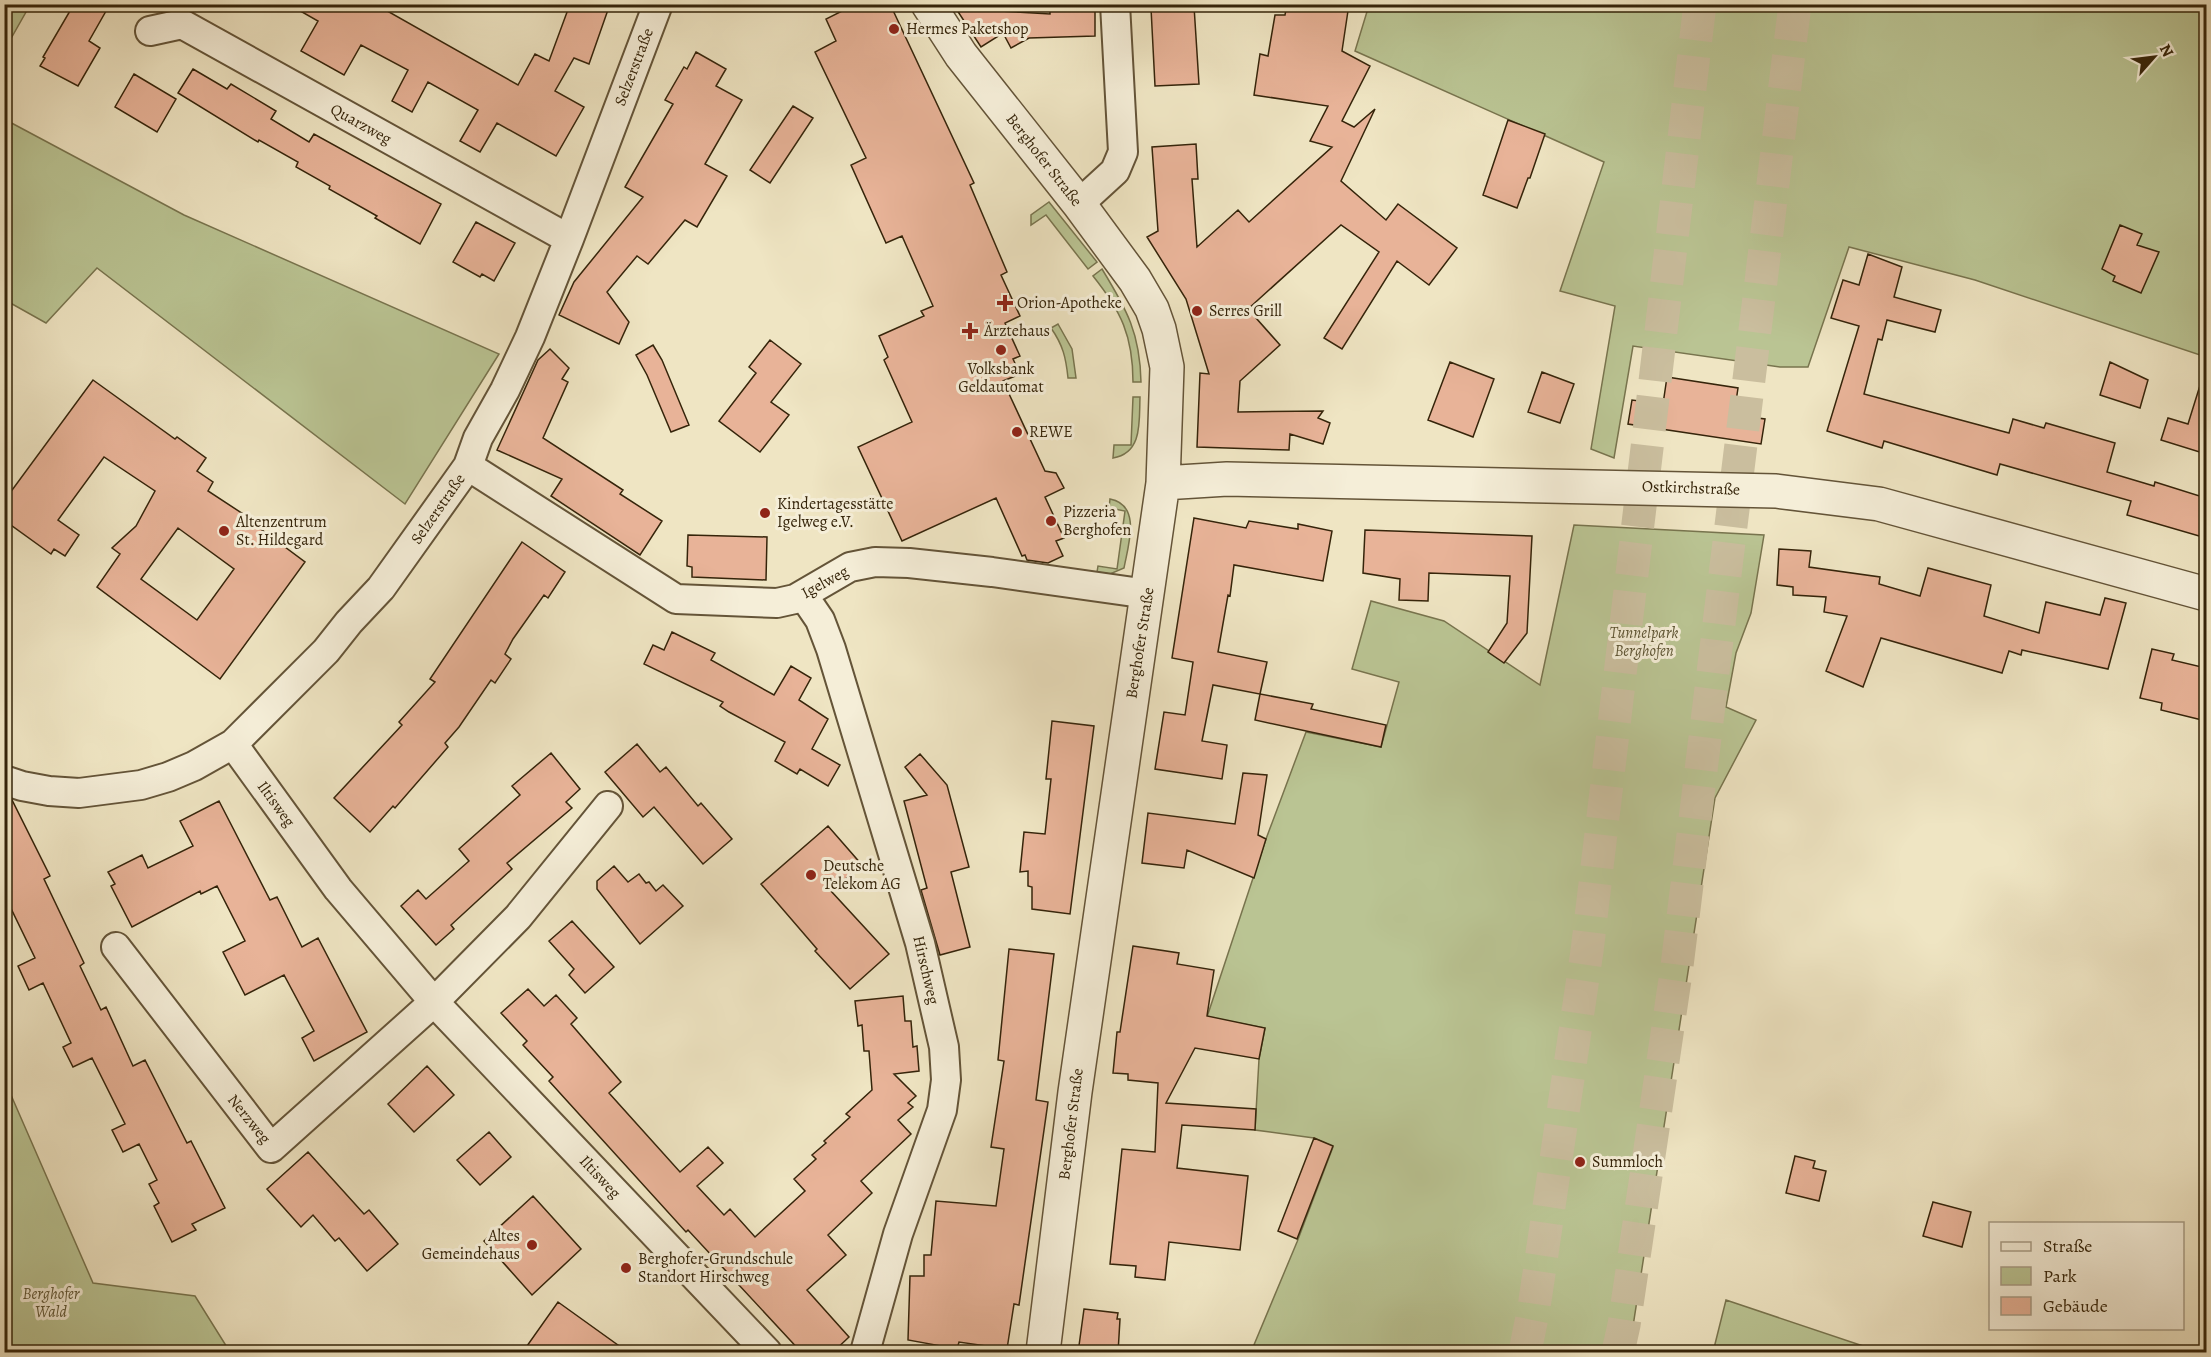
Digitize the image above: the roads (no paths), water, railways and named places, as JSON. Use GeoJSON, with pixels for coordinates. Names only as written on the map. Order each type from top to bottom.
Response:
{"type":"FeatureCollection","features":[{"type":"Feature","properties":{"kind":"street","name":"Selzerstraße"},"geometry":{"type":"LineString","coordinates":[[4,780],[49,791],[79,793],[110,790],[141,785],[168,777],[214,756],[233,744],[326,651],[381,588],[468,466],[478,438],[505,390],[530,337],[569,239],[658,4]]}},
{"type":"Feature","properties":{"kind":"street","name":"Berghofer Straße"},"geometry":{"type":"LineString","coordinates":[[928,4],[940,26],[986,88],[1079,204],[1135,280],[1152,309],[1167,367],[1163,483],[1075,1092],[1044,1353]]}},
{"type":"Feature","properties":{"kind":"street"},"geometry":{"type":"LineString","coordinates":[[1079,204],[1115,171],[1123,152],[1115,4]]}},
{"type":"Feature","properties":{"kind":"street","name":"Quarzweg"},"geometry":{"type":"LineString","coordinates":[[150,32],[182,24],[569,239]]}},
{"type":"Feature","properties":{"kind":"street","name":"Igelweg"},"geometry":{"type":"LineString","coordinates":[[468,466],[676,599],[777,603],[795,599],[850,567],[875,562],[945,567],[1148,594]]}},
{"type":"Feature","properties":{"kind":"street","name":"Ostkirchstraße"},"geometry":{"type":"LineString","coordinates":[[1163,483],[1227,478],[1776,491],[1879,504],[2206,594]]}},
{"type":"Feature","properties":{"kind":"street","name":"Hirschweg"},"geometry":{"type":"LineString","coordinates":[[802,595],[820,620],[831,649],[920,943],[944,1047],[945,1080],[942,1110],[897,1234],[865,1353]]}},
{"type":"Feature","properties":{"kind":"street","name":"Iltisweg"},"geometry":{"type":"LineString","coordinates":[[233,744],[338,889],[434,1002],[767,1353]]}},
{"type":"Feature","properties":{"kind":"street"},"geometry":{"type":"LineString","coordinates":[[434,1002],[518,917],[608,806]]}},
{"type":"Feature","properties":{"kind":"street","name":"Nerzweg"},"geometry":{"type":"LineString","coordinates":[[116,946],[271,1148],[434,1002]]}},
{"type":"Feature","properties":{"kind":"tunnel"},"geometry":{"type":"LineString","coordinates":[[1525,1352],[1534,1307],[1587,951],[1700,4]]}},
{"type":"Feature","properties":{"kind":"tunnel"},"geometry":{"type":"LineString","coordinates":[[1618,1352],[1624,1325],[1677,966],[1795,4]]}},
{"type":"Feature","properties":{"kind":"place","name":"Hermes Paketshop"},"geometry":{"type":"Point","coordinates":[894,29]}},
{"type":"Feature","properties":{"kind":"place","name":"Orion-Apotheke"},"geometry":{"type":"Point","coordinates":[1005,303]}},
{"type":"Feature","properties":{"kind":"place","name":"Serres Grill"},"geometry":{"type":"Point","coordinates":[1197,311]}},
{"type":"Feature","properties":{"kind":"place","name":"Ärztehaus"},"geometry":{"type":"Point","coordinates":[970,331]}},
{"type":"Feature","properties":{"kind":"place","name":"Volksbank Geldautomat"},"geometry":{"type":"Point","coordinates":[1001,350]}},
{"type":"Feature","properties":{"kind":"place","name":"REWE"},"geometry":{"type":"Point","coordinates":[1017,432]}},
{"type":"Feature","properties":{"kind":"place","name":"Kindertagesstätte Igelweg e.V."},"geometry":{"type":"Point","coordinates":[765,513]}},
{"type":"Feature","properties":{"kind":"place","name":"Pizzeria Berghofen"},"geometry":{"type":"Point","coordinates":[1051,521]}},
{"type":"Feature","properties":{"kind":"place","name":"Altenzentrum St. Hildegard"},"geometry":{"type":"Point","coordinates":[224,531]}},
{"type":"Feature","properties":{"kind":"place","name":"Deutsche Telekom AG"},"geometry":{"type":"Point","coordinates":[811,875]}},
{"type":"Feature","properties":{"kind":"place","name":"Summloch"},"geometry":{"type":"Point","coordinates":[1580,1162]}},
{"type":"Feature","properties":{"kind":"place","name":"Altes Gemeindehaus"},"geometry":{"type":"Point","coordinates":[532,1245]}},
{"type":"Feature","properties":{"kind":"place","name":"Berghofer-Grundschule Standort Hirschweg"},"geometry":{"type":"Point","coordinates":[626,1268]}},
{"type":"Feature","properties":{"kind":"park label","name":"Tunnelpark Berghofen"},"geometry":{"type":"Point","coordinates":[1644,642]}},
{"type":"Feature","properties":{"kind":"park label","name":"Berghofer Wald"},"geometry":{"type":"Point","coordinates":[51,1303]}}]}
